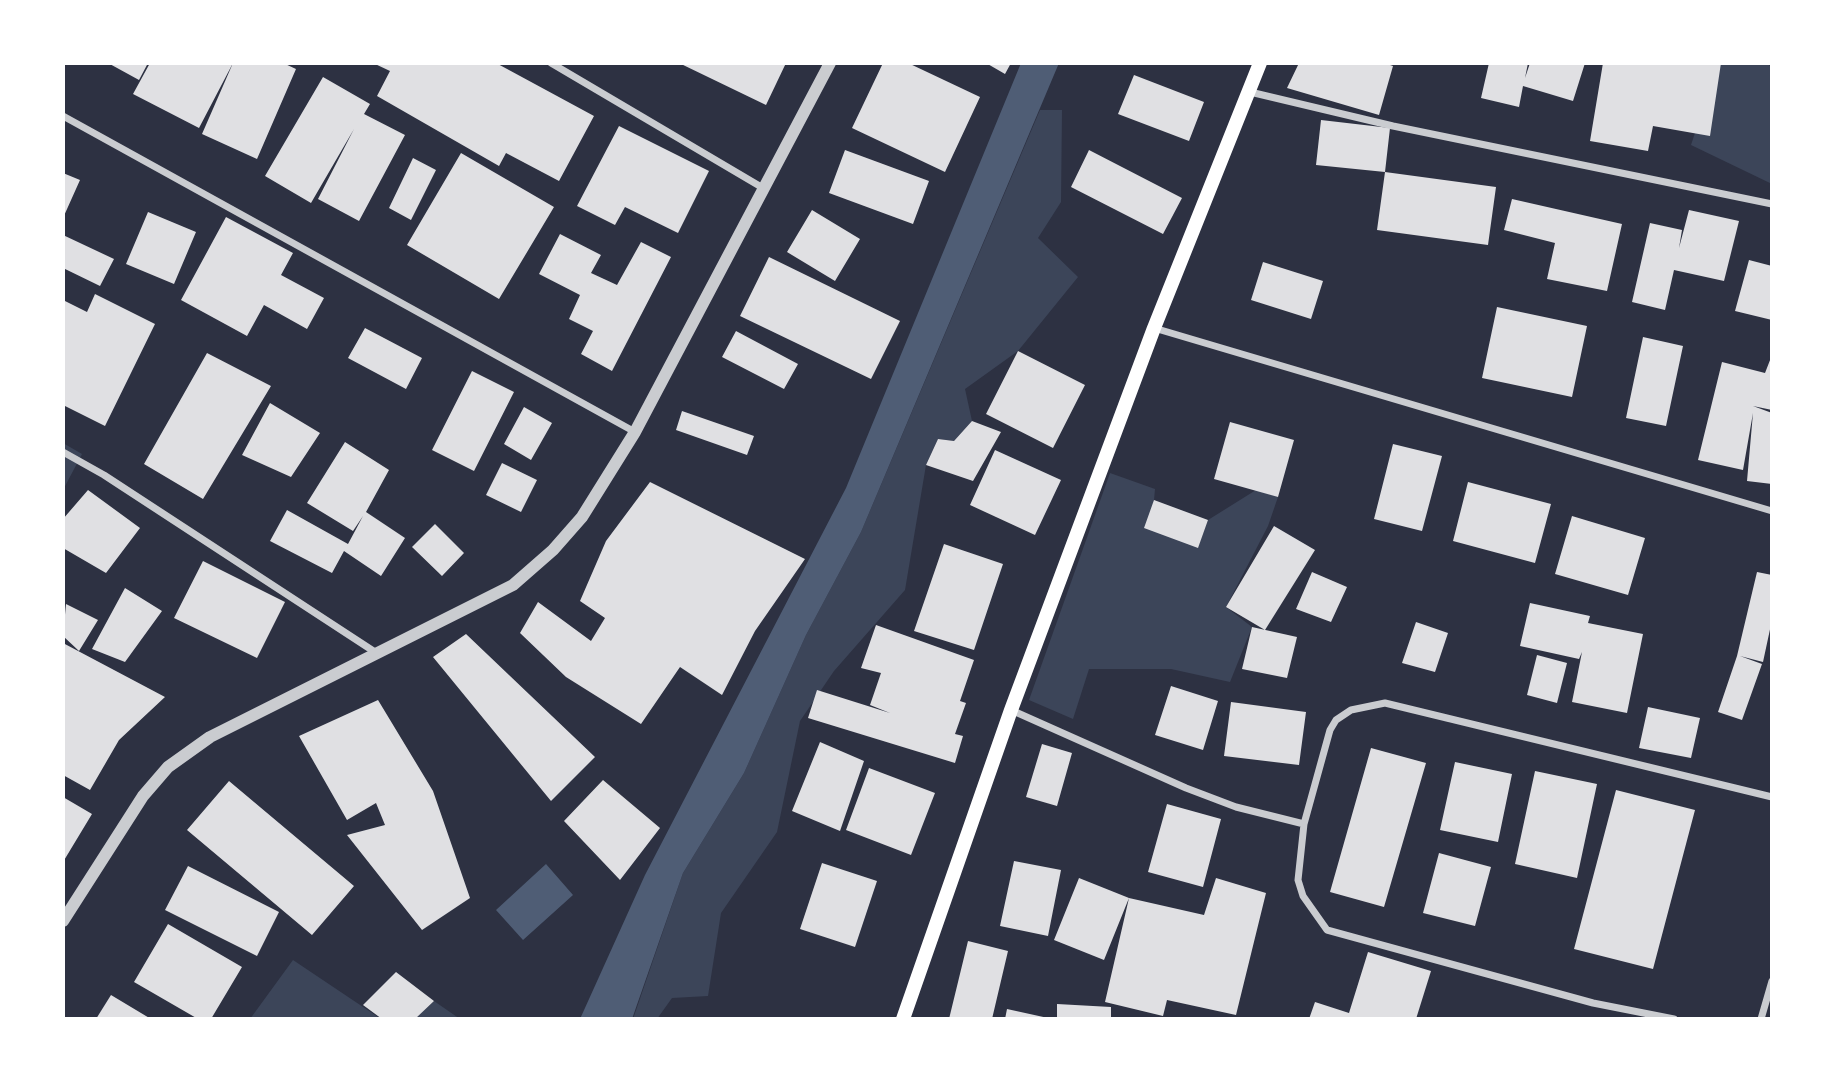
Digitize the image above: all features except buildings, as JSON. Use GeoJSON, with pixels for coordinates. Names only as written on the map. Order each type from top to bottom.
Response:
{"type":"FeatureCollection","features":[{"type":"Feature","properties":{"kind":"main road"},"geometry":{"type":"LineString","coordinates":[[903,1019],[1011,710],[1154,328],[1260,63]]}},
{"type":"Feature","properties":{"kind":"street"},"geometry":{"type":"LineString","coordinates":[[551,63],[763,188]]}},
{"type":"Feature","properties":{"kind":"street"},"geometry":{"type":"LineString","coordinates":[[63,922],[143,796],[169,767],[210,737],[513,585],[553,551],[582,517],[635,432],[830,63]]}},
{"type":"Feature","properties":{"kind":"street"},"geometry":{"type":"LineString","coordinates":[[1250,93],[1393,126],[1772,204]]}},
{"type":"Feature","properties":{"kind":"street"},"geometry":{"type":"LineString","coordinates":[[63,116],[635,432]]}},
{"type":"Feature","properties":{"kind":"street"},"geometry":{"type":"LineString","coordinates":[[1154,328],[1772,511]]}},
{"type":"Feature","properties":{"kind":"street"},"geometry":{"type":"LineString","coordinates":[[63,452],[104,475],[379,654]]}},
{"type":"Feature","properties":{"kind":"street"},"geometry":{"type":"LineString","coordinates":[[1674,1019],[1566,997],[1327,930],[1303,896],[1298,880],[1304,824],[1330,730],[1336,720],[1365,705],[1385,703],[1772,797]]}},
{"type":"Feature","properties":{"kind":"street"},"geometry":{"type":"LineString","coordinates":[[1011,710],[1198,793],[1236,807],[1304,824]]}},
{"type":"Feature","properties":{"kind":"street"},"geometry":{"type":"LineString","coordinates":[[1761,1019],[1772,981]]}},
{"type":"Feature","properties":{"kind":"shaded area"},"geometry":{"type":"Polygon","coordinates":[[[1021,63],[1059,63],[861,532],[806,635],[744,773],[683,873],[632,1019],[580,1019],[645,875],[846,488],[1021,63]]]}},
{"type":"Feature","properties":{"kind":"shaded area"},"geometry":{"type":"Polygon","coordinates":[[[1718,63],[1767,63],[1772,68],[1772,184],[1691,145],[1718,63]]]}},
{"type":"Feature","properties":{"kind":"shaded area"},"geometry":{"type":"Polygon","coordinates":[[[1040,110],[1062,110],[1061,202],[1038,238],[1078,277],[1018,351],[965,389],[972,421],[954,441],[938,439],[926,465],[905,590],[834,671],[800,721],[777,832],[721,913],[708,996],[672,998],[657,1019],[633,1019],[683,873],[744,773],[806,635],[861,532],[1040,110]]]}},
{"type":"Feature","properties":{"kind":"shaded area"},"geometry":{"type":"Polygon","coordinates":[[[63,443],[82,454],[63,490],[63,443]]]}},
{"type":"Feature","properties":{"kind":"shaded area"},"geometry":{"type":"Polygon","coordinates":[[[1110,473],[1155,489],[1154,500],[1198,547],[1208,520],[1256,490],[1278,497],[1268,526],[1226,607],[1252,627],[1230,682],[1171,669],[1089,669],[1073,719],[1029,700],[1110,473]]]}},
{"type":"Feature","properties":{"kind":"shaded area"},"geometry":{"type":"Polygon","coordinates":[[[546,864],[573,895],[523,940],[496,910],[546,864]]]}},
{"type":"Feature","properties":{"kind":"shaded area"},"geometry":{"type":"Polygon","coordinates":[[[293,960],[381,1019],[250,1019],[293,960]]]}},
{"type":"Feature","properties":{"kind":"shaded area"},"geometry":{"type":"Polygon","coordinates":[[[434,1001],[460,1019],[415,1019],[434,1001]]]}}]}
